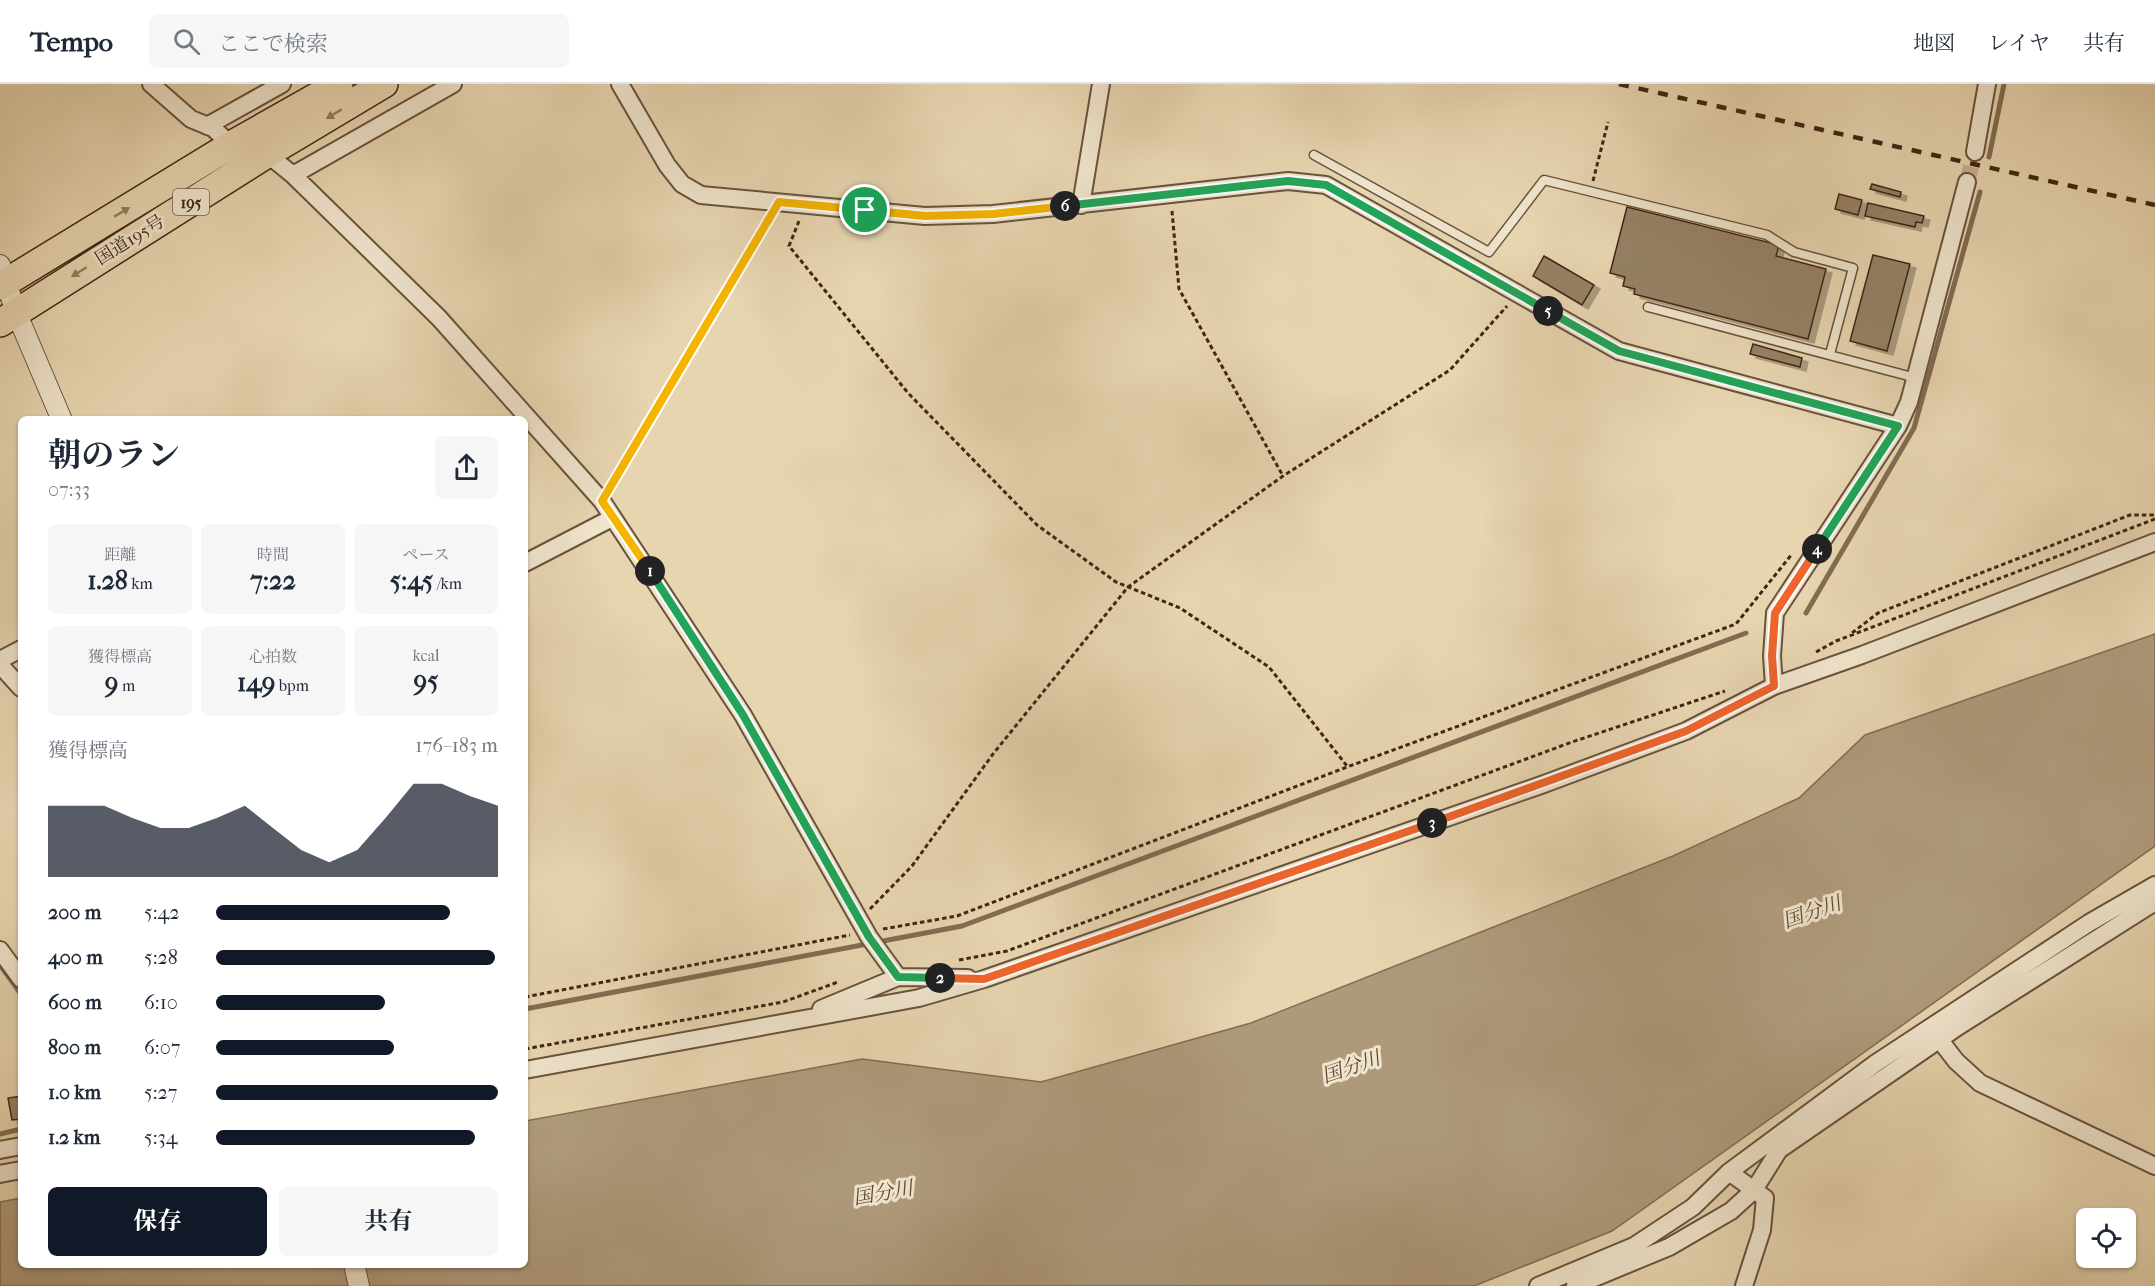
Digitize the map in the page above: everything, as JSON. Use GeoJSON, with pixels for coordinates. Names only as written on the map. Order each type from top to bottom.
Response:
{"type":"FeatureCollection","features":[{"type":"Feature","properties":{"kind":"highway","name":"国道195号"},"geometry":{"type":"LineString","coordinates":[[2,278],[339,84]]}},
{"type":"Feature","properties":{"kind":"highway","name":"国道195号"},"geometry":{"type":"LineString","coordinates":[[8,317],[267,154],[384,84]]}},
{"type":"Feature","properties":{"kind":"street"},"geometry":{"type":"LineString","coordinates":[[151,84],[191,119],[224,136],[231,146]]}},
{"type":"Feature","properties":{"kind":"street"},"geometry":{"type":"LineString","coordinates":[[207,126],[282,84]]}},
{"type":"Feature","properties":{"kind":"street"},"geometry":{"type":"LineString","coordinates":[[293,175],[453,84]]}},
{"type":"Feature","properties":{"kind":"street"},"geometry":{"type":"LineString","coordinates":[[620,84],[667,165],[682,184],[701,195],[925,216],[993,214],[1288,181],[1326,185],[1619,351],[1898,426]]}},
{"type":"Feature","properties":{"kind":"street"},"geometry":{"type":"LineString","coordinates":[[1081,205],[1101,84]]}},
{"type":"Feature","properties":{"kind":"street"},"geometry":{"type":"LineString","coordinates":[[1975,152],[1987,84]]}},
{"type":"Feature","properties":{"kind":"street"},"geometry":{"type":"LineString","coordinates":[[267,154],[293,175],[439,318],[526,416]]}},
{"type":"Feature","properties":{"kind":"street"},"geometry":{"type":"LineString","coordinates":[[1774,686],[1772,656],[1775,613],[1898,426],[1917,378],[1967,182]]}},
{"type":"Feature","properties":{"kind":"street"},"geometry":{"type":"LineString","coordinates":[[2,278],[8,317],[61,416]]}},
{"type":"Feature","properties":{"kind":"street"},"geometry":{"type":"LineString","coordinates":[[528,418],[602,501],[640,556],[743,715],[865,930],[893,970]]}},
{"type":"Feature","properties":{"kind":"street"},"geometry":{"type":"LineString","coordinates":[[528,561],[612,518]]}},
{"type":"Feature","properties":{"kind":"street"},"geometry":{"type":"LineString","coordinates":[[528,1069],[919,998],[984,979],[1544,784],[1686,731],[1774,686],[1862,656],[2155,542]]}},
{"type":"Feature","properties":{"kind":"street"},"geometry":{"type":"LineString","coordinates":[[0,660],[18,651]]}},
{"type":"Feature","properties":{"kind":"street"},"geometry":{"type":"LineString","coordinates":[[0,665],[18,685]]}},
{"type":"Feature","properties":{"kind":"street"},"geometry":{"type":"LineString","coordinates":[[1538,1286],[1634,1246],[1693,1207],[1729,1172],[1867,1070],[1980,993],[2089,923],[2155,885]]}},
{"type":"Feature","properties":{"kind":"street"},"geometry":{"type":"LineString","coordinates":[[1575,1286],[1669,1247],[1731,1211],[1754,1190],[1779,1150],[1939,1039],[2155,902]]}},
{"type":"Feature","properties":{"kind":"street"},"geometry":{"type":"LineString","coordinates":[[0,950],[18,975]]}},
{"type":"Feature","properties":{"kind":"street"},"geometry":{"type":"LineString","coordinates":[[791,1022],[893,970],[984,979]]}},
{"type":"Feature","properties":{"kind":"street"},"geometry":{"type":"LineString","coordinates":[[1939,1039],[1956,1061],[1980,1083],[2155,1166]]}},
{"type":"Feature","properties":{"kind":"street"},"geometry":{"type":"LineString","coordinates":[[0,1150],[18,1147]]}},
{"type":"Feature","properties":{"kind":"street"},"geometry":{"type":"LineString","coordinates":[[0,1174],[18,1171]]}},
{"type":"Feature","properties":{"kind":"street"},"geometry":{"type":"LineString","coordinates":[[1729,1172],[1766,1198],[1762,1230],[1746,1285]]}},
{"type":"Feature","properties":{"kind":"street"},"geometry":{"type":"LineString","coordinates":[[355,1268],[359,1286]]}},
{"type":"Feature","properties":{"kind":"lane"},"geometry":{"type":"LineString","coordinates":[[1314,155],[1489,252],[1544,180],[1767,235],[1794,252],[1853,268],[1830,354]]}},
{"type":"Feature","properties":{"kind":"lane"},"geometry":{"type":"LineString","coordinates":[[1648,307],[1917,378]]}},
{"type":"Feature","properties":{"kind":"path"},"geometry":{"type":"LineString","coordinates":[[1590,192],[1608,122]]}},
{"type":"Feature","properties":{"kind":"path"},"geometry":{"type":"LineString","coordinates":[[1171,194],[1179,289],[1283,476]]}},
{"type":"Feature","properties":{"kind":"path"},"geometry":{"type":"LineString","coordinates":[[602,501],[779,202]]}},
{"type":"Feature","properties":{"kind":"path"},"geometry":{"type":"LineString","coordinates":[[804,205],[789,246],[908,393],[1037,525],[1116,582],[1180,608],[1269,667],[1347,767]]}},
{"type":"Feature","properties":{"kind":"path"},"geometry":{"type":"LineString","coordinates":[[865,930],[993,754],[1128,586],[1283,476],[1450,370],[1518,294]]}},
{"type":"Feature","properties":{"kind":"path"},"geometry":{"type":"LineString","coordinates":[[1848,636],[1878,613],[2130,515],[2155,517]]}},
{"type":"Feature","properties":{"kind":"path"},"geometry":{"type":"LineString","coordinates":[[1815,653],[1848,636],[2155,517]]}},
{"type":"Feature","properties":{"kind":"path"},"geometry":{"type":"LineString","coordinates":[[528,996],[865,930],[957,916],[1347,767],[1736,624],[1794,552]]}},
{"type":"Feature","properties":{"kind":"path"},"geometry":{"type":"LineString","coordinates":[[950,961],[1007,951],[1572,742],[1727,690]]}},
{"type":"Feature","properties":{"kind":"path"},"geometry":{"type":"LineString","coordinates":[[528,1048],[783,1002],[842,981]]}},
{"type":"Feature","properties":{"kind":"water","name":"国分川"},"geometry":{"type":"Polygon","coordinates":[[[2155,634],[2155,846],[1612,1231],[1474,1286],[0,1286],[0,1202],[18,1199],[18,1268],[528,1268],[528,1120],[862,1059],[1041,1082],[1251,1023],[1673,856],[1799,798],[1865,735],[2155,634]]]}},
{"type":"Feature","properties":{"kind":"building"},"geometry":{"type":"Polygon","coordinates":[[[1872,184],[1901,192],[1900,197],[1870,189],[1872,184]]]}},
{"type":"Feature","properties":{"kind":"building"},"geometry":{"type":"Polygon","coordinates":[[[1839,194],[1862,200],[1858,215],[1835,209],[1839,194]]]}},
{"type":"Feature","properties":{"kind":"building"},"geometry":{"type":"Polygon","coordinates":[[[1868,203],[1924,216],[1922,223],[1916,222],[1915,227],[1865,216],[1868,203]]]}},
{"type":"Feature","properties":{"kind":"building"},"geometry":{"type":"Polygon","coordinates":[[[1627,207],[1779,245],[1776,256],[1826,269],[1808,339],[1634,294],[1635,289],[1623,286],[1625,277],[1610,273],[1627,207]]]}},
{"type":"Feature","properties":{"kind":"building"},"geometry":{"type":"Polygon","coordinates":[[[1873,255],[1910,264],[1887,351],[1850,341],[1873,255]]]}},
{"type":"Feature","properties":{"kind":"building"},"geometry":{"type":"Polygon","coordinates":[[[1544,256],[1594,285],[1582,305],[1533,276],[1544,256]]]}},
{"type":"Feature","properties":{"kind":"building"},"geometry":{"type":"Polygon","coordinates":[[[1753,344],[1802,358],[1800,367],[1750,354],[1753,344]]]}},
{"type":"Feature","properties":{"kind":"building"},"geometry":{"type":"Polygon","coordinates":[[[18,1096],[18,1119],[12,1120],[8,1098],[18,1096]]]}},
{"type":"Feature","properties":{"kind":"waterway"},"geometry":{"type":"LineString","coordinates":[[1989,157],[2004,84]]}},
{"type":"Feature","properties":{"kind":"waterway"},"geometry":{"type":"LineString","coordinates":[[1806,613],[1914,428],[1980,192]]}},
{"type":"Feature","properties":{"kind":"waterway"},"geometry":{"type":"LineString","coordinates":[[528,1008],[962,926],[1746,633]]}},
{"type":"Feature","properties":{"kind":"waterway"},"geometry":{"type":"LineString","coordinates":[[0,965],[18,990]]}},
{"type":"Feature","properties":{"kind":"waterway"},"geometry":{"type":"LineString","coordinates":[[0,1134],[18,1130]]}},
{"type":"Feature","properties":{"kind":"tunnel"},"geometry":{"type":"LineString","coordinates":[[1967,182],[1975,152]]}},
{"type":"Feature","properties":{"kind":"railway"},"geometry":{"type":"LineString","coordinates":[[1619,84],[2155,205]]}},
{"type":"Feature","properties":{"kind":"route"},"geometry":{"type":"LineString","coordinates":[[1288,181],[1326,185],[1619,351],[1898,426],[1775,613],[1772,656],[1774,686],[1686,731],[1544,784],[984,979],[898,977],[869,937],[743,715],[602,501],[779,202],[865,210],[925,216],[993,214],[1288,181]]}}]}
